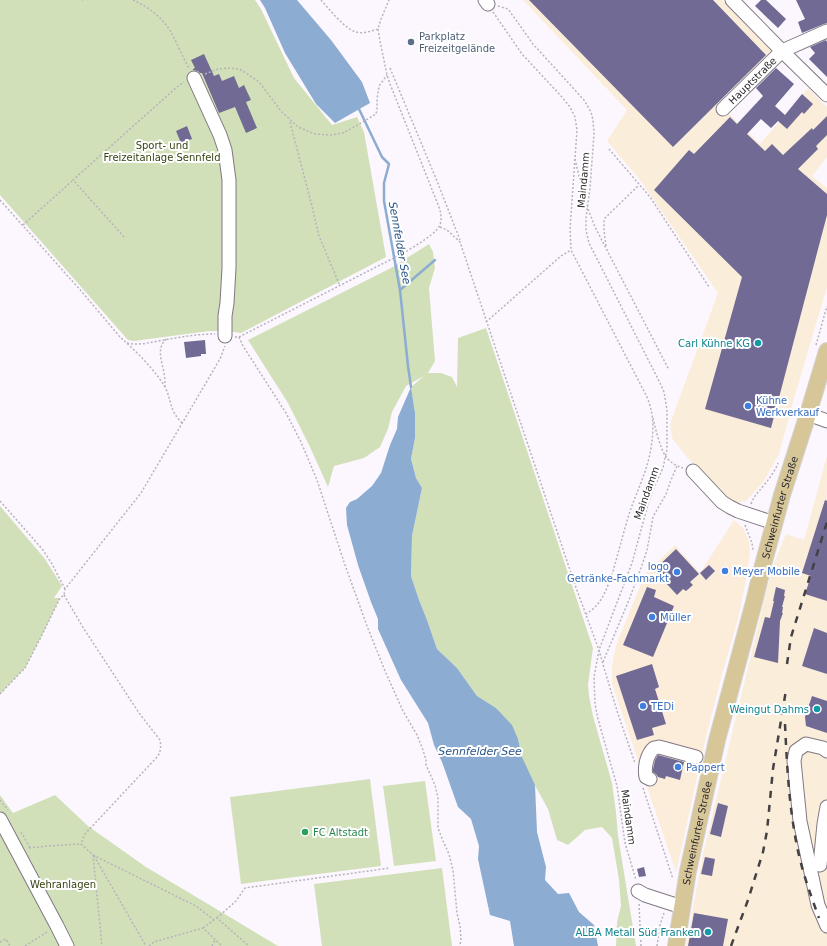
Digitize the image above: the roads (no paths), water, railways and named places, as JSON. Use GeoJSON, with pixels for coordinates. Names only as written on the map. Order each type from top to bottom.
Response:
{"type":"FeatureCollection","features":[{"type":"Feature","properties":{"kind":"main road","name":"Schweinfurter Straße"},"geometry":{"type":"LineString","coordinates":[[676,946],[676,905],[688,871],[717,740],[774,523],[827,351]]}},
{"type":"Feature","properties":{"kind":"street","name":"Hauptstraße"},"geometry":{"type":"LineString","coordinates":[[733,0],[827,95]]}},
{"type":"Feature","properties":{"kind":"street"},"geometry":{"type":"LineString","coordinates":[[782,51],[827,31]]}},
{"type":"Feature","properties":{"kind":"street","name":"Hauptstraße"},"geometry":{"type":"LineString","coordinates":[[723,109],[782,51]]}},
{"type":"Feature","properties":{"kind":"street"},"geometry":{"type":"LineString","coordinates":[[194,78],[220,135],[225,150],[229,180],[228,268],[225,336]]}},
{"type":"Feature","properties":{"kind":"street"},"geometry":{"type":"LineString","coordinates":[[808,414],[827,421]]}},
{"type":"Feature","properties":{"kind":"street"},"geometry":{"type":"LineString","coordinates":[[692,472],[722,502],[730,507],[774,523]]}},
{"type":"Feature","properties":{"kind":"street"},"geometry":{"type":"LineString","coordinates":[[827,751],[823,748],[806,744],[796,751],[794,761],[800,820],[818,905],[827,926]]}},
{"type":"Feature","properties":{"kind":"street"},"geometry":{"type":"LineString","coordinates":[[650,779],[646,777],[645,770],[649,754],[654,748],[659,747],[696,757]]}},
{"type":"Feature","properties":{"kind":"street"},"geometry":{"type":"LineString","coordinates":[[820,865],[827,807]]}},
{"type":"Feature","properties":{"kind":"street"},"geometry":{"type":"LineString","coordinates":[[0,819],[67,946]]}},
{"type":"Feature","properties":{"kind":"street"},"geometry":{"type":"LineString","coordinates":[[638,891],[645,895],[676,905]]}},
{"type":"Feature","properties":{"kind":"water"},"geometry":{"type":"Polygon","coordinates":[[[260,0],[297,0],[331,40],[362,82],[370,103],[335,123],[316,104],[285,53],[260,0]]]}},
{"type":"Feature","properties":{"kind":"water","name":"Sennfelder See"},"geometry":{"type":"Polygon","coordinates":[[[411,387],[415,413],[415,438],[411,459],[416,478],[422,488],[412,536],[411,576],[419,600],[437,649],[457,668],[477,696],[496,708],[512,725],[518,739],[522,757],[535,785],[537,832],[546,867],[545,880],[558,894],[569,893],[579,912],[594,925],[598,946],[514,946],[510,921],[490,915],[478,859],[479,846],[471,819],[458,807],[442,762],[434,745],[428,723],[401,680],[378,629],[378,619],[358,565],[347,525],[346,508],[350,502],[357,499],[372,486],[381,473],[397,429],[398,417],[411,387]]]}},
{"type":"Feature","properties":{"kind":"waterway","name":"Sennfelder See"},"geometry":{"type":"LineString","coordinates":[[359,109],[382,157],[389,164],[384,183],[384,201],[400,290],[411,387]]}},
{"type":"Feature","properties":{"kind":"waterway"},"geometry":{"type":"LineString","coordinates":[[400,290],[435,260]]}},
{"type":"Feature","properties":{"kind":"railway"},"geometry":{"type":"LineString","coordinates":[[787,664],[791,637],[827,522]]}},
{"type":"Feature","properties":{"kind":"railway"},"geometry":{"type":"LineString","coordinates":[[731,946],[748,900],[763,852],[767,831],[773,769],[786,690]]}},
{"type":"Feature","properties":{"kind":"railway"},"geometry":{"type":"LineString","coordinates":[[785,724],[792,819],[802,868],[819,918]]}},
{"type":"Feature","properties":{"kind":"place","name":"Parkplatz Freizeitgelände"},"geometry":{"type":"Point","coordinates":[411,42]}},
{"type":"Feature","properties":{"kind":"place","name":"Carl Kühne KG"},"geometry":{"type":"Point","coordinates":[758,343]}},
{"type":"Feature","properties":{"kind":"place","name":"Kühne Werkverkauf"},"geometry":{"type":"Point","coordinates":[748,406]}},
{"type":"Feature","properties":{"kind":"place","name":"Meyer Mobile"},"geometry":{"type":"Point","coordinates":[725,571]}},
{"type":"Feature","properties":{"kind":"place","name":"logo Getränke-Fachmarkt"},"geometry":{"type":"Point","coordinates":[677,572]}},
{"type":"Feature","properties":{"kind":"place","name":"Müller"},"geometry":{"type":"Point","coordinates":[652,617]}},
{"type":"Feature","properties":{"kind":"place","name":"TEDi"},"geometry":{"type":"Point","coordinates":[643,706]}},
{"type":"Feature","properties":{"kind":"place","name":"Weingut Dahms"},"geometry":{"type":"Point","coordinates":[817,709]}},
{"type":"Feature","properties":{"kind":"place","name":"Pappert"},"geometry":{"type":"Point","coordinates":[678,767]}},
{"type":"Feature","properties":{"kind":"place","name":"FC Altstadt"},"geometry":{"type":"Point","coordinates":[305,832]}},
{"type":"Feature","properties":{"kind":"place","name":"ALBA Metall Süd Franken"},"geometry":{"type":"Point","coordinates":[708,932]}},
{"type":"Feature","properties":{"kind":"park label","name":"Sport- und Freizeitanlage Sennfeld"},"geometry":{"type":"Point","coordinates":[162,150]}},
{"type":"Feature","properties":{"kind":"park label","name":"Wehranlagen"},"geometry":{"type":"Point","coordinates":[63,884]}}]}
